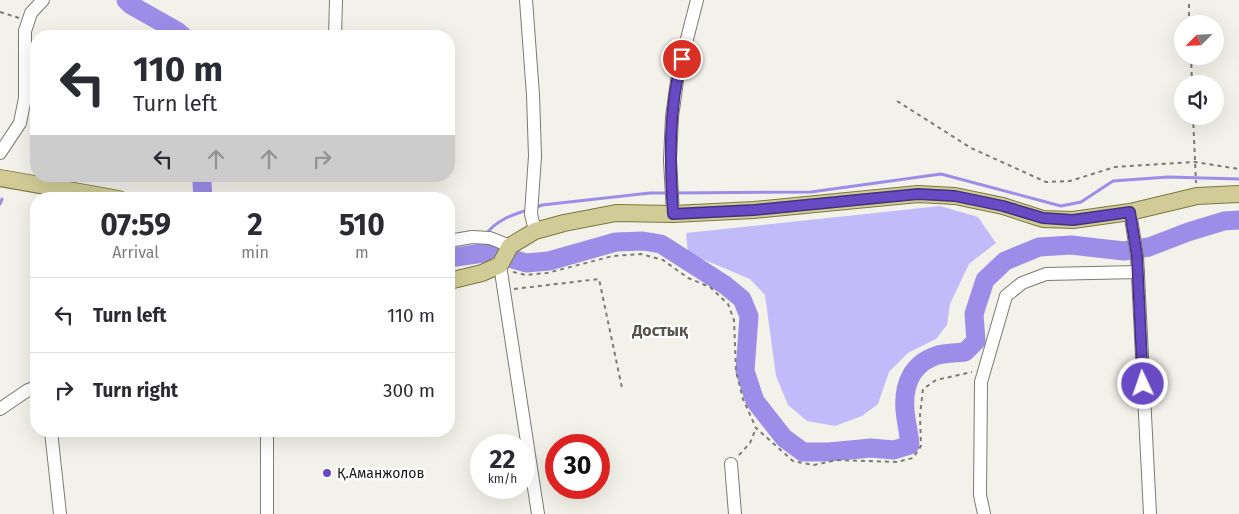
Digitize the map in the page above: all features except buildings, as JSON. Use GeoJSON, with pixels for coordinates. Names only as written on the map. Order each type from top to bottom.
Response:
{"type":"FeatureCollection","features":[{"type":"Feature","properties":{"kind":"main road"},"geometry":{"type":"LineString","coordinates":[[0,178],[60,192]]}},
{"type":"Feature","properties":{"kind":"main road"},"geometry":{"type":"LineString","coordinates":[[455,280],[482,273],[500,265],[510,246],[535,231],[616,214],[673,214],[754,210],[918,194],[955,196],[1003,206],[1043,218],[1073,220],[1130,212],[1197,196],[1239,194]]}},
{"type":"Feature","properties":{"kind":"street"},"geometry":{"type":"LineString","coordinates":[[0,153],[20,123],[25,98],[25,31],[31,13],[43,0]]}},
{"type":"Feature","properties":{"kind":"street"},"geometry":{"type":"LineString","coordinates":[[335,30],[336,0]]}},
{"type":"Feature","properties":{"kind":"street"},"geometry":{"type":"LineString","coordinates":[[526,0],[533,95],[535,156],[530,214],[535,231]]}},
{"type":"Feature","properties":{"kind":"street"},"geometry":{"type":"LineString","coordinates":[[673,214],[670,160],[672,117],[678,74],[697,0]]}},
{"type":"Feature","properties":{"kind":"street"},"geometry":{"type":"LineString","coordinates":[[1130,212],[1137,256],[1150,514]]}},
{"type":"Feature","properties":{"kind":"street"},"geometry":{"type":"LineString","coordinates":[[455,240],[472,237],[490,238],[510,246]]}},
{"type":"Feature","properties":{"kind":"street"},"geometry":{"type":"LineString","coordinates":[[500,265],[538,514]]}},
{"type":"Feature","properties":{"kind":"street"},"geometry":{"type":"LineString","coordinates":[[984,514],[980,495],[981,382],[1006,296],[1022,284],[1046,274],[1138,272]]}},
{"type":"Feature","properties":{"kind":"street"},"geometry":{"type":"LineString","coordinates":[[0,408],[30,389]]}},
{"type":"Feature","properties":{"kind":"street"},"geometry":{"type":"LineString","coordinates":[[52,437],[60,514]]}},
{"type":"Feature","properties":{"kind":"street"},"geometry":{"type":"LineString","coordinates":[[266,514],[267,437]]}},
{"type":"Feature","properties":{"kind":"street"},"geometry":{"type":"LineString","coordinates":[[730,464],[735,514]]}},
{"type":"Feature","properties":{"kind":"path"},"geometry":{"type":"LineString","coordinates":[[1190,0],[1190,15]]}},
{"type":"Feature","properties":{"kind":"path"},"geometry":{"type":"LineString","coordinates":[[0,12],[28,21]]}},
{"type":"Feature","properties":{"kind":"path"},"geometry":{"type":"LineString","coordinates":[[897,100],[971,148],[1046,182],[1070,181],[1115,167],[1195,162],[1239,169]]}},
{"type":"Feature","properties":{"kind":"path"},"geometry":{"type":"LineString","coordinates":[[1193,125],[1197,196]]}},
{"type":"Feature","properties":{"kind":"path"},"geometry":{"type":"LineString","coordinates":[[500,265],[513,273],[526,275],[548,273],[613,256],[641,254],[663,260],[688,278],[710,287],[728,304],[734,320],[736,371],[743,398],[756,428],[793,461],[814,465],[837,460],[897,462],[913,458],[921,446],[920,415],[923,389],[936,380],[984,370]]}},
{"type":"Feature","properties":{"kind":"path"},"geometry":{"type":"LineString","coordinates":[[504,290],[599,279],[622,388]]}},
{"type":"Feature","properties":{"kind":"path"},"geometry":{"type":"LineString","coordinates":[[730,464],[750,443],[756,428]]}},
{"type":"Feature","properties":{"kind":"shaded area"},"geometry":{"type":"Polygon","coordinates":[[[940,206],[978,217],[996,243],[969,264],[950,304],[947,325],[936,339],[908,353],[889,372],[878,404],[862,416],[835,426],[807,421],[788,405],[776,376],[765,295],[750,279],[688,253],[686,233],[940,206]]]}},
{"type":"Feature","properties":{"kind":"waterway"},"geometry":{"type":"LineString","coordinates":[[126,0],[131,5],[175,30]]}},
{"type":"Feature","properties":{"kind":"waterway"},"geometry":{"type":"LineString","coordinates":[[676,193],[811,192],[941,174],[1061,206],[1081,202],[1113,181],[1168,177],[1239,179]]}},
{"type":"Feature","properties":{"kind":"waterway"},"geometry":{"type":"LineString","coordinates":[[202,182],[203,192]]}},
{"type":"Feature","properties":{"kind":"waterway"},"geometry":{"type":"LineString","coordinates":[[534,208],[542,205],[650,193],[670,193]]}},
{"type":"Feature","properties":{"kind":"waterway"},"geometry":{"type":"LineString","coordinates":[[0,204],[2,199]]}},
{"type":"Feature","properties":{"kind":"waterway"},"geometry":{"type":"LineString","coordinates":[[485,235],[494,225],[528,210]]}},
{"type":"Feature","properties":{"kind":"waterway"},"geometry":{"type":"LineString","coordinates":[[455,257],[490,252],[526,263],[549,261],[616,242],[643,241],[661,244],[725,285],[742,299],[749,316],[745,371],[755,401],[784,438],[803,452],[829,452],[871,448],[894,450],[910,445],[905,414],[905,400],[911,376],[922,363],[929,359],[941,354],[965,352],[976,341],[974,314],[985,280],[1005,261],[1039,247],[1071,245],[1124,251],[1149,247],[1224,221],[1239,220]]}},
{"type":"Feature","properties":{"kind":"waterway"},"geometry":{"type":"LineString","coordinates":[[469,255],[480,242]]}},
{"type":"Feature","properties":{"kind":"place","name":"Қ.Аманжолов"},"geometry":{"type":"Point","coordinates":[327,473]}},
{"type":"Feature","properties":{"kind":"district","name":"Достық"},"geometry":{"type":"Point","coordinates":[660,330]}},
{"type":"Feature","properties":{"kind":"route"},"geometry":{"type":"LineString","coordinates":[[682,59],[672,117],[670,160],[673,214],[754,210],[918,194],[955,196],[1003,206],[1043,218],[1073,220],[1130,212],[1137,256],[1143,384]]}}]}
